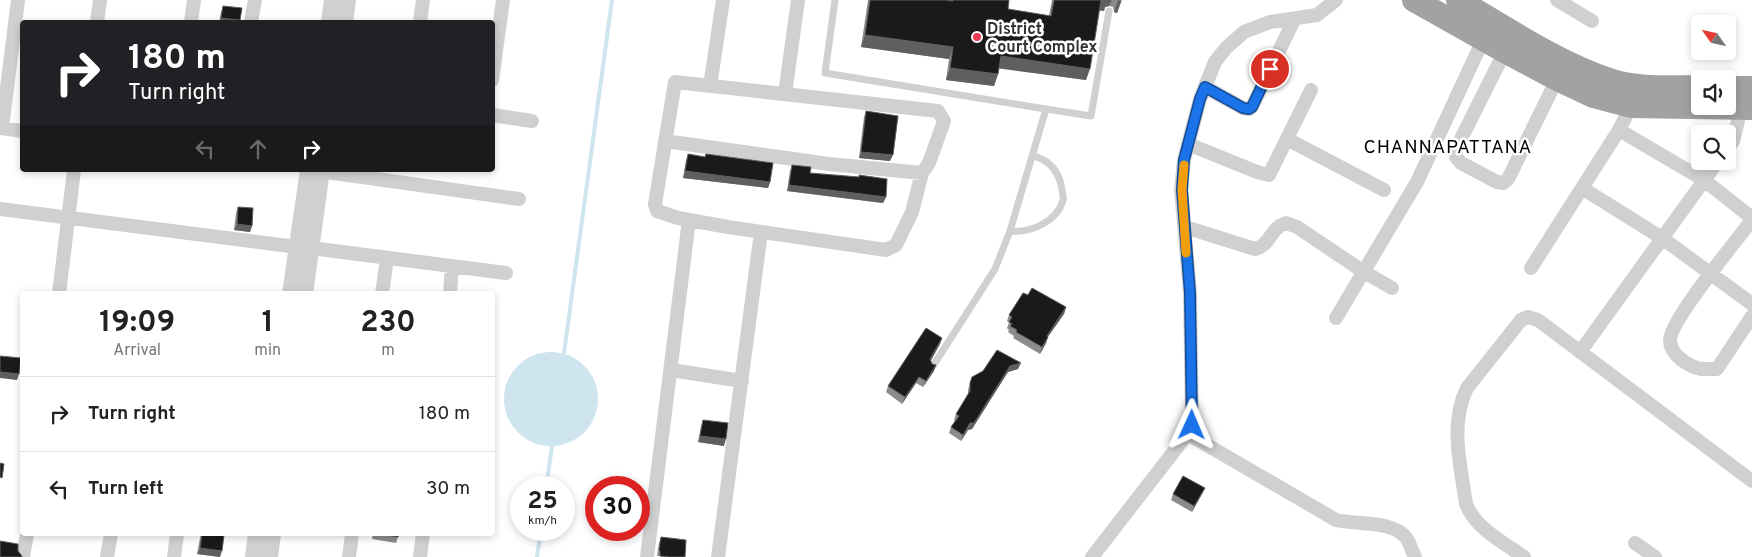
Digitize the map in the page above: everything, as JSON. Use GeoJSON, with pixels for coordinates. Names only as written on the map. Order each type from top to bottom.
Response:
{"type":"FeatureCollection","features":[{"type":"Feature","properties":{"kind":"highway"},"geometry":{"type":"LineString","coordinates":[[1414,0],[1484,40],[1593,96],[1631,106],[1747,108]]}},
{"type":"Feature","properties":{"kind":"highway"},"geometry":{"type":"LineString","coordinates":[[1458,0],[1569,63],[1610,80],[1638,86],[1691,87]]}},
{"type":"Feature","properties":{"kind":"highway"},"geometry":{"type":"LineString","coordinates":[[1736,88],[1752,88]]}},
{"type":"Feature","properties":{"kind":"street"},"geometry":{"type":"LineString","coordinates":[[18,0],[1,128],[20,132]]}},
{"type":"Feature","properties":{"kind":"street"},"geometry":{"type":"LineString","coordinates":[[97,20],[100,0]]}},
{"type":"Feature","properties":{"kind":"street"},"geometry":{"type":"LineString","coordinates":[[191,20],[194,0]]}},
{"type":"Feature","properties":{"kind":"street"},"geometry":{"type":"LineString","coordinates":[[251,20],[254,0]]}},
{"type":"Feature","properties":{"kind":"street"},"geometry":{"type":"LineString","coordinates":[[330,20],[333,0]]}},
{"type":"Feature","properties":{"kind":"street"},"geometry":{"type":"LineString","coordinates":[[344,20],[347,0]]}},
{"type":"Feature","properties":{"kind":"street"},"geometry":{"type":"LineString","coordinates":[[420,20],[423,0]]}},
{"type":"Feature","properties":{"kind":"street"},"geometry":{"type":"LineString","coordinates":[[495,58],[503,0]]}},
{"type":"Feature","properties":{"kind":"street"},"geometry":{"type":"LineString","coordinates":[[710,86],[723,0]]}},
{"type":"Feature","properties":{"kind":"street"},"geometry":{"type":"LineString","coordinates":[[785,94],[798,0]]}},
{"type":"Feature","properties":{"kind":"street"},"geometry":{"type":"LineString","coordinates":[[1092,557],[1188,434],[1192,425],[1190,293],[1182,190],[1184,160],[1188,144],[1200,99],[1215,62],[1226,48],[1244,32],[1270,22],[1294,20],[1317,15],[1336,0]]}},
{"type":"Feature","properties":{"kind":"street"},"geometry":{"type":"LineString","coordinates":[[1557,0],[1592,21]]}},
{"type":"Feature","properties":{"kind":"street"},"geometry":{"type":"LineString","coordinates":[[1205,87],[1243,108],[1249,109],[1252,107],[1294,20]]}},
{"type":"Feature","properties":{"kind":"street"},"geometry":{"type":"LineString","coordinates":[[1336,318],[1417,182],[1484,40]]}},
{"type":"Feature","properties":{"kind":"street"},"geometry":{"type":"LineString","coordinates":[[1505,51],[1456,149],[1456,157],[1461,163],[1497,182],[1503,183],[1508,179],[1557,79]]}},
{"type":"Feature","properties":{"kind":"street"},"geometry":{"type":"LineString","coordinates":[[675,82],[710,86],[938,111],[944,121],[929,163],[922,173],[912,212],[896,245],[886,250],[689,220],[657,211],[655,204],[675,82]]}},
{"type":"Feature","properties":{"kind":"street"},"geometry":{"type":"LineString","coordinates":[[1188,144],[1269,175],[1311,90]]}},
{"type":"Feature","properties":{"kind":"street"},"geometry":{"type":"LineString","coordinates":[[1531,268],[1619,130],[1631,106]]}},
{"type":"Feature","properties":{"kind":"street"},"geometry":{"type":"LineString","coordinates":[[1736,134],[1747,108]]}},
{"type":"Feature","properties":{"kind":"street"},"geometry":{"type":"LineString","coordinates":[[495,116],[532,121]]}},
{"type":"Feature","properties":{"kind":"street"},"geometry":{"type":"LineString","coordinates":[[1619,130],[1704,180],[1752,219],[1710,274],[1676,324],[1670,338],[1671,348],[1679,357],[1691,365],[1702,369],[1717,369],[1752,316]]}},
{"type":"Feature","properties":{"kind":"street"},"geometry":{"type":"LineString","coordinates":[[1287,139],[1384,190]]}},
{"type":"Feature","properties":{"kind":"street"},"geometry":{"type":"LineString","coordinates":[[665,141],[829,164],[922,173]]}},
{"type":"Feature","properties":{"kind":"street"},"geometry":{"type":"LineString","coordinates":[[1580,352],[1711,170]]}},
{"type":"Feature","properties":{"kind":"street"},"geometry":{"type":"LineString","coordinates":[[59,291],[70,219],[74,172]]}},
{"type":"Feature","properties":{"kind":"street"},"geometry":{"type":"LineString","coordinates":[[292,291],[304,248],[316,172]]}},
{"type":"Feature","properties":{"kind":"street"},"geometry":{"type":"LineString","coordinates":[[330,172],[519,199]]}},
{"type":"Feature","properties":{"kind":"street"},"geometry":{"type":"LineString","coordinates":[[1582,188],[1662,238],[1752,304]]}},
{"type":"Feature","properties":{"kind":"street"},"geometry":{"type":"LineString","coordinates":[[0,209],[506,272]]}},
{"type":"Feature","properties":{"kind":"street"},"geometry":{"type":"LineString","coordinates":[[647,557],[689,220]]}},
{"type":"Feature","properties":{"kind":"street"},"geometry":{"type":"LineString","coordinates":[[1185,227],[1255,249],[1262,247],[1277,226],[1286,222],[1298,227],[1364,272],[1392,288]]}},
{"type":"Feature","properties":{"kind":"street"},"geometry":{"type":"LineString","coordinates":[[718,557],[761,232]]}},
{"type":"Feature","properties":{"kind":"street"},"geometry":{"type":"LineString","coordinates":[[304,248],[304,291]]}},
{"type":"Feature","properties":{"kind":"street"},"geometry":{"type":"LineString","coordinates":[[382,291],[387,258]]}},
{"type":"Feature","properties":{"kind":"street"},"geometry":{"type":"LineString","coordinates":[[450,291],[452,266]]}},
{"type":"Feature","properties":{"kind":"street"},"geometry":{"type":"LineString","coordinates":[[1524,557],[1480,526],[1470,514],[1466,504],[1457,434],[1457,417],[1467,388],[1520,320],[1528,318],[1538,320],[1752,481]]}},
{"type":"Feature","properties":{"kind":"street"},"geometry":{"type":"LineString","coordinates":[[671,370],[742,380]]}},
{"type":"Feature","properties":{"kind":"street"},"geometry":{"type":"LineString","coordinates":[[1188,434],[1336,520],[1347,523],[1379,524],[1391,527],[1406,537],[1415,557]]}},
{"type":"Feature","properties":{"kind":"street"},"geometry":{"type":"LineString","coordinates":[[23,557],[26,536]]}},
{"type":"Feature","properties":{"kind":"street"},"geometry":{"type":"LineString","coordinates":[[107,557],[111,536]]}},
{"type":"Feature","properties":{"kind":"street"},"geometry":{"type":"LineString","coordinates":[[174,557],[177,536]]}},
{"type":"Feature","properties":{"kind":"street"},"geometry":{"type":"LineString","coordinates":[[254,557],[257,536]]}},
{"type":"Feature","properties":{"kind":"street"},"geometry":{"type":"LineString","coordinates":[[268,557],[272,536]]}},
{"type":"Feature","properties":{"kind":"street"},"geometry":{"type":"LineString","coordinates":[[349,557],[352,536]]}},
{"type":"Feature","properties":{"kind":"street"},"geometry":{"type":"LineString","coordinates":[[420,557],[423,536]]}},
{"type":"Feature","properties":{"kind":"street"},"geometry":{"type":"LineString","coordinates":[[1635,543],[1655,557]]}},
{"type":"Feature","properties":{"kind":"lane"},"geometry":{"type":"LineString","coordinates":[[835,0],[825,73],[1091,116],[1109,11]]}},
{"type":"Feature","properties":{"kind":"lane"},"geometry":{"type":"LineString","coordinates":[[933,366],[995,269],[1010,231],[1046,109]]}},
{"type":"Feature","properties":{"kind":"lane"},"geometry":{"type":"LineString","coordinates":[[1010,231],[1021,232],[1037,227],[1054,216],[1063,199],[1056,169],[1042,159],[1033,156]]}},
{"type":"Feature","properties":{"kind":"water"},"geometry":{"type":"Polygon","coordinates":[[[551,352],[569,356],[584,366],[594,381],[598,399],[594,417],[584,432],[569,442],[551,446],[533,442],[518,432],[508,417],[504,399],[508,381],[518,366],[533,356],[551,352]]]}},
{"type":"Feature","properties":{"kind":"building","name":"District Court Complex"},"geometry":{"type":"Polygon","coordinates":[[[870,0],[1009,0],[1008,9],[1051,16],[1054,0],[1101,0],[1090,69],[1001,56],[998,74],[950,68],[953,47],[865,35],[870,0]]]}},
{"type":"Feature","properties":{"kind":"building"},"geometry":{"type":"Polygon","coordinates":[[[223,6],[242,8],[240,20],[221,18],[223,6]]]}},
{"type":"Feature","properties":{"kind":"building"},"geometry":{"type":"Polygon","coordinates":[[[866,111],[898,116],[893,155],[861,152],[866,111]]]}},
{"type":"Feature","properties":{"kind":"building"},"geometry":{"type":"Polygon","coordinates":[[[688,154],[705,157],[706,154],[773,163],[770,182],[685,171],[688,154]]]}},
{"type":"Feature","properties":{"kind":"building"},"geometry":{"type":"Polygon","coordinates":[[[792,165],[811,167],[810,173],[859,177],[859,175],[887,179],[886,197],[789,185],[792,165]]]}},
{"type":"Feature","properties":{"kind":"building"},"geometry":{"type":"Polygon","coordinates":[[[238,207],[253,208],[252,226],[237,224],[238,207]]]}},
{"type":"Feature","properties":{"kind":"building"},"geometry":{"type":"Polygon","coordinates":[[[1032,288],[1066,307],[1042,347],[1016,332],[1017,330],[1010,326],[1012,324],[1009,322],[1012,317],[1009,315],[1023,293],[1028,295],[1032,288]]]}},
{"type":"Feature","properties":{"kind":"building"},"geometry":{"type":"Polygon","coordinates":[[[926,328],[942,338],[930,359],[932,364],[936,365],[926,381],[919,377],[905,397],[888,386],[926,328]]]}},
{"type":"Feature","properties":{"kind":"building"},"geometry":{"type":"Polygon","coordinates":[[[997,350],[1021,363],[1010,366],[974,423],[970,423],[963,435],[951,427],[959,416],[956,414],[970,391],[972,377],[983,371],[997,350]]]}},
{"type":"Feature","properties":{"kind":"building"},"geometry":{"type":"Polygon","coordinates":[[[0,356],[20,358],[19,374],[0,372],[0,356]]]}},
{"type":"Feature","properties":{"kind":"building"},"geometry":{"type":"Polygon","coordinates":[[[703,420],[728,423],[726,439],[700,436],[703,420]]]}},
{"type":"Feature","properties":{"kind":"building"},"geometry":{"type":"Polygon","coordinates":[[[0,463],[4,464],[2,478],[0,477],[0,463]]]}},
{"type":"Feature","properties":{"kind":"building"},"geometry":{"type":"Polygon","coordinates":[[[1183,476],[1205,488],[1194,506],[1173,494],[1183,476]]]}},
{"type":"Feature","properties":{"kind":"building"},"geometry":{"type":"Polygon","coordinates":[[[202,536],[224,536],[222,551],[200,548],[202,536]]]}},
{"type":"Feature","properties":{"kind":"building"},"geometry":{"type":"Polygon","coordinates":[[[661,537],[686,540],[685,557],[660,556],[661,537]]]}},
{"type":"Feature","properties":{"kind":"building"},"geometry":{"type":"Polygon","coordinates":[[[0,541],[18,544],[18,551],[22,557],[0,557],[0,541]]]}},
{"type":"Feature","properties":{"kind":"waterway"},"geometry":{"type":"LineString","coordinates":[[564,353],[612,0]]}},
{"type":"Feature","properties":{"kind":"waterway"},"geometry":{"type":"LineString","coordinates":[[548,476],[552,446]]}},
{"type":"Feature","properties":{"kind":"waterway"},"geometry":{"type":"LineString","coordinates":[[537,557],[539,541]]}},
{"type":"Feature","properties":{"kind":"slow traffic"},"geometry":{"type":"LineString","coordinates":[[1184,165],[1182,190],[1186,253]]}},
{"type":"Feature","properties":{"kind":"place","name":"District Court Complex"},"geometry":{"type":"Point","coordinates":[977,37]}},
{"type":"Feature","properties":{"kind":"district","name":"CHANNAPATTANA"},"geometry":{"type":"Point","coordinates":[1448,146]}},
{"type":"Feature","properties":{"kind":"route"},"geometry":{"type":"LineString","coordinates":[[1192,425],[1190,293],[1182,190],[1184,160],[1205,87],[1243,108],[1249,109],[1252,107],[1270,69]]}}]}
